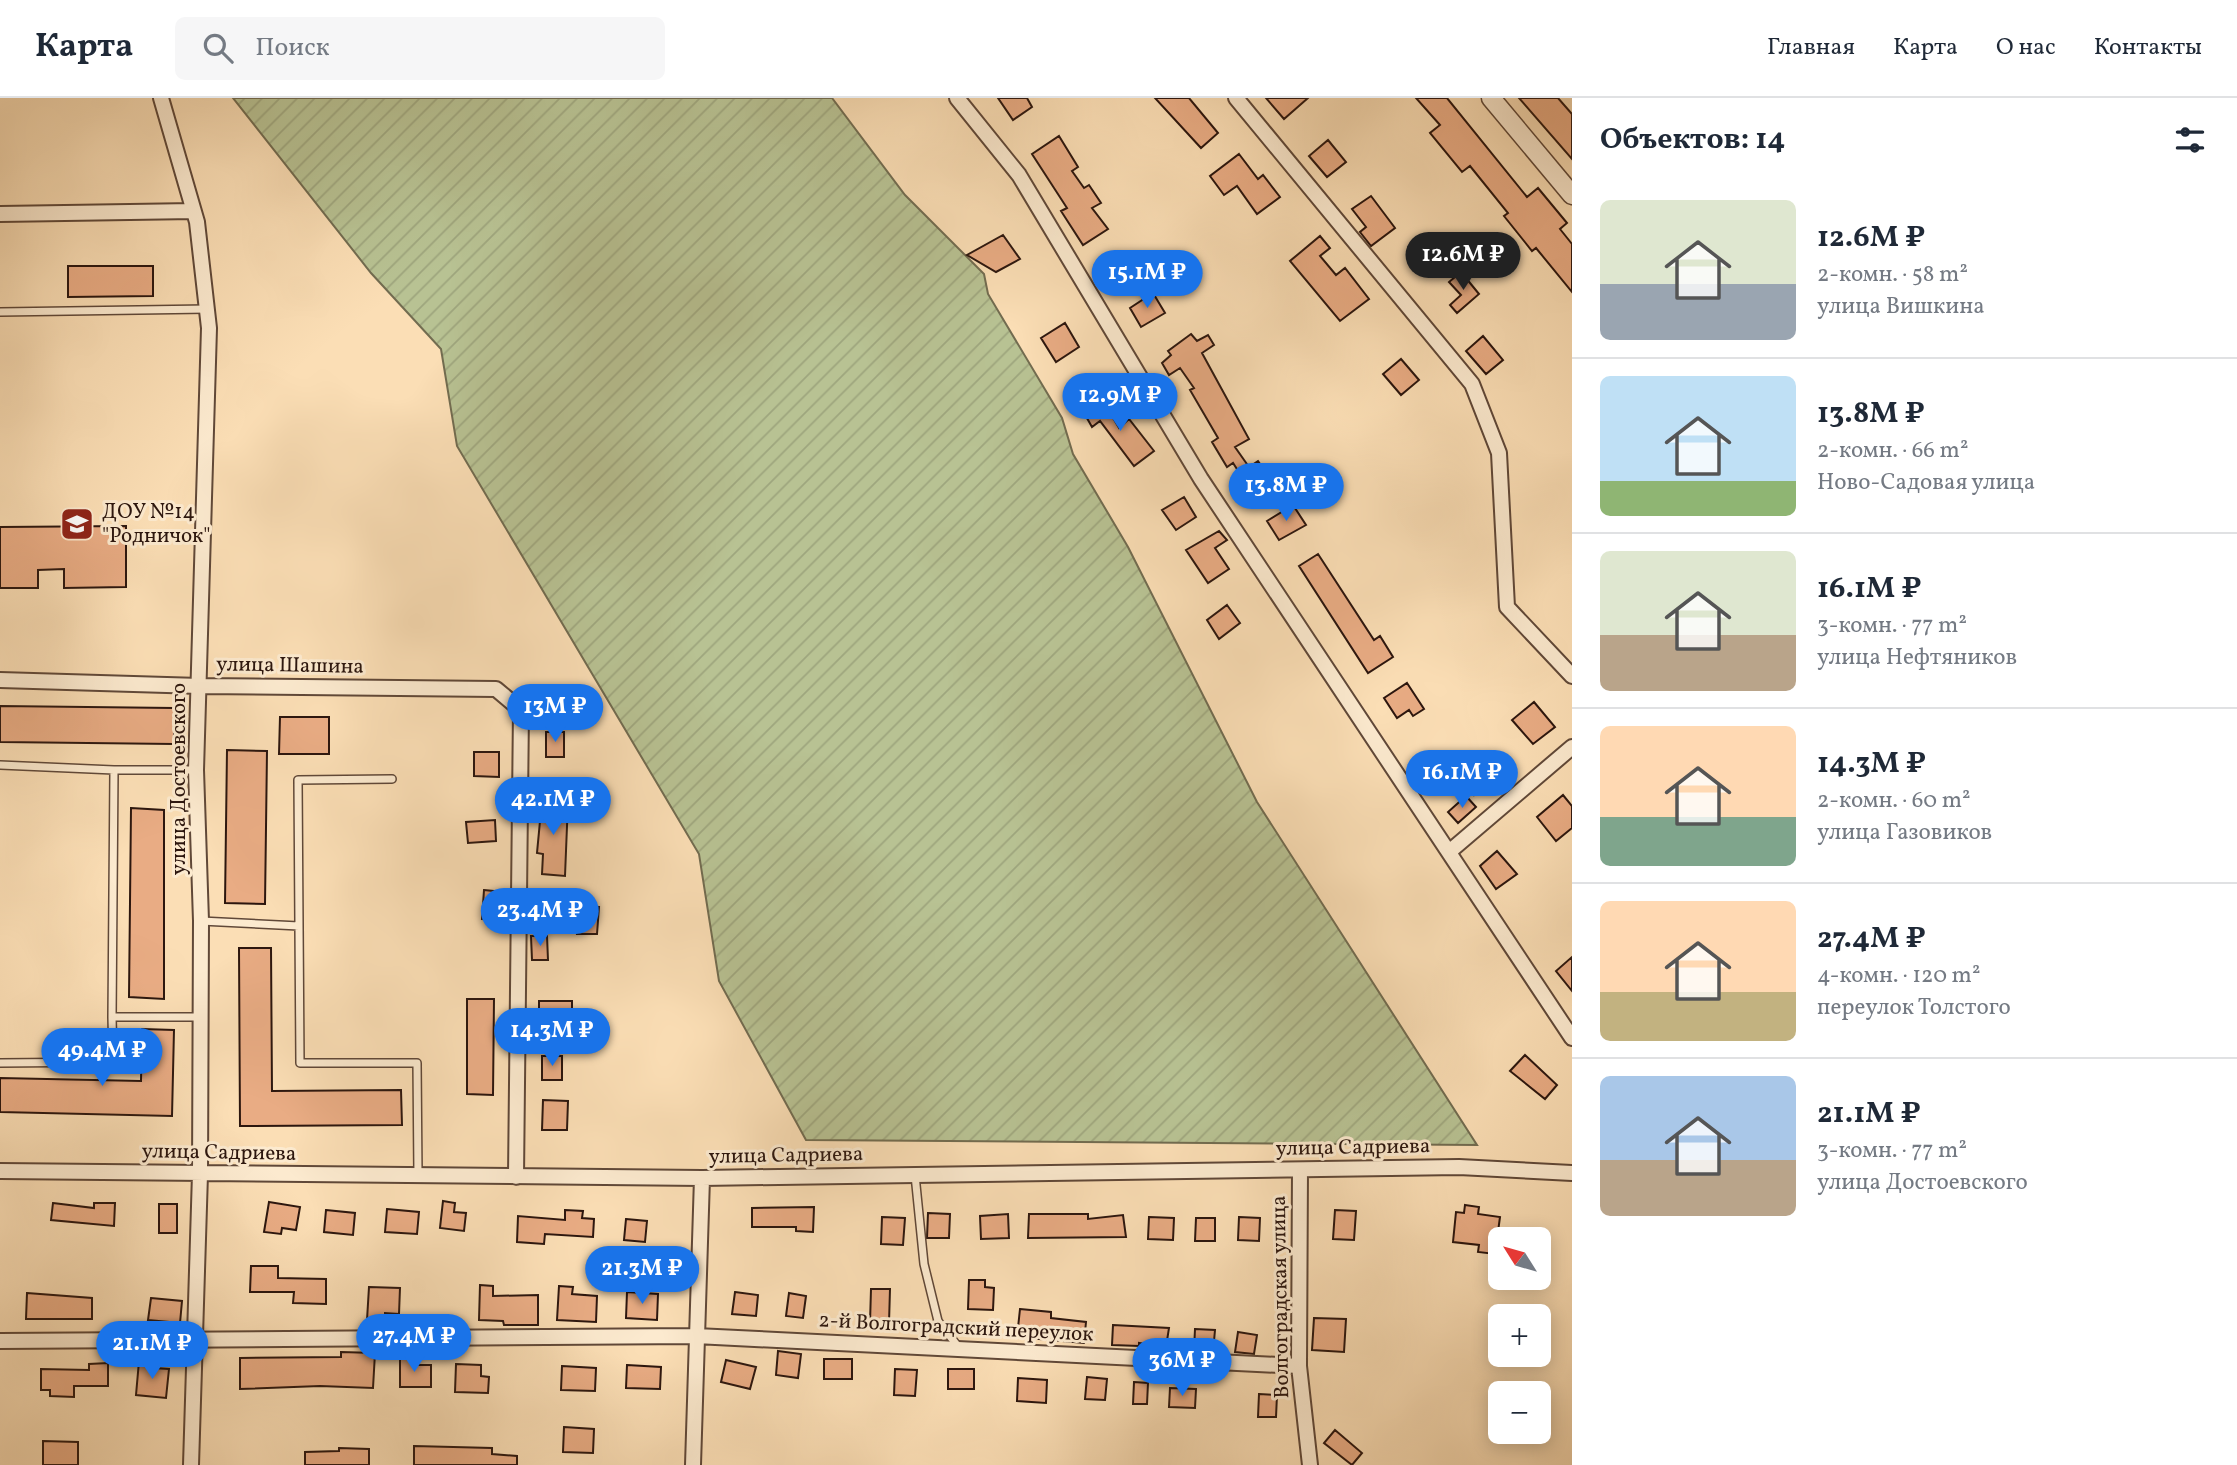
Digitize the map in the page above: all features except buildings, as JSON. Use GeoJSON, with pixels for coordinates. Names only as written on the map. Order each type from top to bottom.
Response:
{"type":"FeatureCollection","features":[{"type":"Feature","properties":{"kind":"street","name":"улица Достоевского"},"geometry":{"type":"LineString","coordinates":[[161,98],[194,211],[208,309],[196,770],[201,920],[200,1174],[191,1465]]}},
{"type":"Feature","properties":{"kind":"street"},"geometry":{"type":"LineString","coordinates":[[957,98],[1019,175],[1202,479],[1571,1035]]}},
{"type":"Feature","properties":{"kind":"street"},"geometry":{"type":"LineString","coordinates":[[1236,98],[1472,384],[1499,453],[1507,607],[1572,676]]}},
{"type":"Feature","properties":{"kind":"street"},"geometry":{"type":"LineString","coordinates":[[1491,98],[1572,195]]}},
{"type":"Feature","properties":{"kind":"street"},"geometry":{"type":"LineString","coordinates":[[0,214],[194,211]]}},
{"type":"Feature","properties":{"kind":"street","name":"улица Шашина"},"geometry":{"type":"LineString","coordinates":[[0,680],[200,686],[496,689],[521,710],[516,1177]]}},
{"type":"Feature","properties":{"kind":"street"},"geometry":{"type":"LineString","coordinates":[[1449,852],[1572,747]]}},
{"type":"Feature","properties":{"kind":"street","name":"улица Садриева"},"geometry":{"type":"LineString","coordinates":[[0,1171],[702,1178],[1459,1167],[1572,1173]]}},
{"type":"Feature","properties":{"kind":"street","name":"Волгоградская улица"},"geometry":{"type":"LineString","coordinates":[[1300,1170],[1299,1366],[1310,1465]]}},
{"type":"Feature","properties":{"kind":"street"},"geometry":{"type":"LineString","coordinates":[[693,1465],[702,1178]]}},
{"type":"Feature","properties":{"kind":"street","name":"2-й Волгоградский переулок"},"geometry":{"type":"LineString","coordinates":[[0,1341],[696,1336],[1299,1366]]}},
{"type":"Feature","properties":{"kind":"lane"},"geometry":{"type":"LineString","coordinates":[[0,312],[208,309]]}},
{"type":"Feature","properties":{"kind":"lane"},"geometry":{"type":"LineString","coordinates":[[0,765],[196,770]]}},
{"type":"Feature","properties":{"kind":"lane"},"geometry":{"type":"LineString","coordinates":[[0,1063],[113,1062],[114,770]]}},
{"type":"Feature","properties":{"kind":"lane"},"geometry":{"type":"LineString","coordinates":[[392,779],[298,780],[300,1063],[418,1063],[418,1177]]}},
{"type":"Feature","properties":{"kind":"lane"},"geometry":{"type":"LineString","coordinates":[[201,920],[299,926]]}},
{"type":"Feature","properties":{"kind":"lane"},"geometry":{"type":"LineString","coordinates":[[112,1017],[200,1017]]}},
{"type":"Feature","properties":{"kind":"lane"},"geometry":{"type":"LineString","coordinates":[[915,1175],[924,1264],[938,1321],[961,1349]]}},
{"type":"Feature","properties":{"kind":"green space"},"geometry":{"type":"Polygon","coordinates":[[[233,98],[832,98],[905,195],[984,274],[988,294],[1062,418],[1073,454],[1128,547],[1257,802],[1477,1145],[806,1140],[719,981],[699,854],[457,446],[441,349],[371,273],[233,98]]]}},
{"type":"Feature","properties":{"kind":"place","name":"ДОУ №14 \"Родничок\""},"geometry":{"type":"Point","coordinates":[77,524]}}]}
